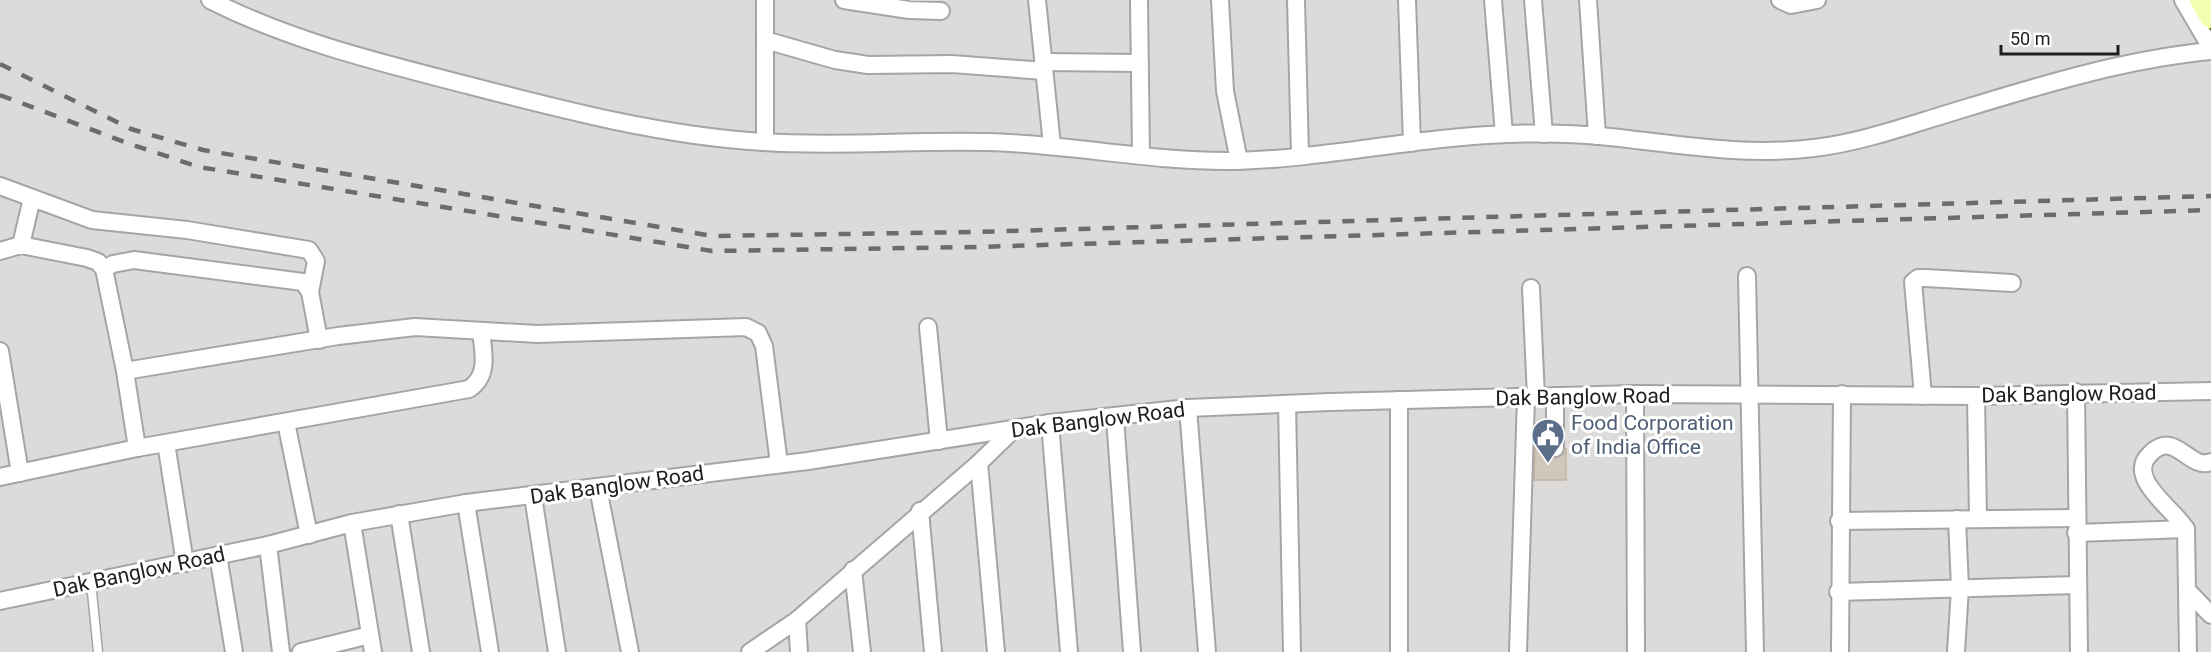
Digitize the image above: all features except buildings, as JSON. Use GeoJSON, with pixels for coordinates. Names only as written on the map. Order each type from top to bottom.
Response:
{"type":"FeatureCollection","features":[{"type":"Feature","properties":{"kind":"main road"},"geometry":{"type":"LineString","coordinates":[[2201,0],[2211,17]]}},
{"type":"Feature","properties":{"kind":"street"},"geometry":{"type":"LineString","coordinates":[[210,0],[254,21],[325,48],[574,112],[668,130],[765,142],[987,142],[1239,160],[1504,134],[1598,136],[1713,150],[1764,153],[1819,148],[1895,129],[2086,72],[2158,56],[2211,50],[2182,0]]}},
{"type":"Feature","properties":{"kind":"street"},"geometry":{"type":"LineString","coordinates":[[765,0],[765,142]]}},
{"type":"Feature","properties":{"kind":"street"},"geometry":{"type":"LineString","coordinates":[[844,0],[909,10],[940,11]]}},
{"type":"Feature","properties":{"kind":"street"},"geometry":{"type":"LineString","coordinates":[[1037,0],[1052,145]]}},
{"type":"Feature","properties":{"kind":"street"},"geometry":{"type":"LineString","coordinates":[[1139,0],[1141,154]]}},
{"type":"Feature","properties":{"kind":"street"},"geometry":{"type":"LineString","coordinates":[[1220,0],[1226,91],[1239,160]]}},
{"type":"Feature","properties":{"kind":"street"},"geometry":{"type":"LineString","coordinates":[[1296,0],[1300,154]]}},
{"type":"Feature","properties":{"kind":"street"},"geometry":{"type":"LineString","coordinates":[[1407,0],[1412,142]]}},
{"type":"Feature","properties":{"kind":"street"},"geometry":{"type":"LineString","coordinates":[[1493,0],[1504,134]]}},
{"type":"Feature","properties":{"kind":"street"},"geometry":{"type":"LineString","coordinates":[[1533,0],[1544,134]]}},
{"type":"Feature","properties":{"kind":"street"},"geometry":{"type":"LineString","coordinates":[[1588,0],[1598,136]]}},
{"type":"Feature","properties":{"kind":"street"},"geometry":{"type":"LineString","coordinates":[[1780,0],[1791,5],[1817,0]]}},
{"type":"Feature","properties":{"kind":"street"},"geometry":{"type":"LineString","coordinates":[[765,40],[834,60],[868,65],[952,64],[1044,67],[1140,63]]}},
{"type":"Feature","properties":{"kind":"street"},"geometry":{"type":"LineString","coordinates":[[0,186],[92,220],[187,230],[309,250],[316,261],[310,292],[319,340]]}},
{"type":"Feature","properties":{"kind":"street"},"geometry":{"type":"LineString","coordinates":[[21,244],[33,198]]}},
{"type":"Feature","properties":{"kind":"street"},"geometry":{"type":"LineString","coordinates":[[0,251],[21,244],[87,258],[98,262],[104,269],[125,371],[137,448]]}},
{"type":"Feature","properties":{"kind":"street"},"geometry":{"type":"LineString","coordinates":[[104,269],[113,264],[134,260],[292,278],[303,282],[310,292]]}},
{"type":"Feature","properties":{"kind":"street"},"geometry":{"type":"LineString","coordinates":[[1747,276],[1755,652]]}},
{"type":"Feature","properties":{"kind":"street"},"geometry":{"type":"LineString","coordinates":[[1923,396],[1913,282],[1926,278],[2012,283]]}},
{"type":"Feature","properties":{"kind":"street"},"geometry":{"type":"LineString","coordinates":[[1518,652],[1531,397],[1532,288]]}},
{"type":"Feature","properties":{"kind":"street"},"geometry":{"type":"LineString","coordinates":[[125,371],[415,327],[537,334],[610,334],[746,327],[758,333],[764,346],[779,464]]}},
{"type":"Feature","properties":{"kind":"street"},"geometry":{"type":"LineString","coordinates":[[928,327],[939,441]]}},
{"type":"Feature","properties":{"kind":"street"},"geometry":{"type":"LineString","coordinates":[[0,477],[137,448],[470,389],[478,383],[483,374],[481,331]]}},
{"type":"Feature","properties":{"kind":"street"},"geometry":{"type":"LineString","coordinates":[[0,351],[20,473]]}},
{"type":"Feature","properties":{"kind":"street","name":"Dak Banglow Road"},"geometry":{"type":"LineString","coordinates":[[0,601],[268,545],[352,523],[466,503],[779,464],[1050,423],[1115,418],[1188,408],[1635,394],[1976,396],[2076,392],[2211,391]]}},
{"type":"Feature","properties":{"kind":"street"},"geometry":{"type":"LineString","coordinates":[[2076,392],[2076,585],[2079,652]]}},
{"type":"Feature","properties":{"kind":"street"},"geometry":{"type":"LineString","coordinates":[[1635,394],[1636,652]]}},
{"type":"Feature","properties":{"kind":"street"},"geometry":{"type":"LineString","coordinates":[[1840,652],[1838,592],[1842,394]]}},
{"type":"Feature","properties":{"kind":"street"},"geometry":{"type":"LineString","coordinates":[[1555,396],[1555,448]]}},
{"type":"Feature","properties":{"kind":"street"},"geometry":{"type":"LineString","coordinates":[[1976,396],[1978,519]]}},
{"type":"Feature","properties":{"kind":"street"},"geometry":{"type":"LineString","coordinates":[[1399,400],[1399,652]]}},
{"type":"Feature","properties":{"kind":"street"},"geometry":{"type":"LineString","coordinates":[[1287,404],[1292,652]]}},
{"type":"Feature","properties":{"kind":"street"},"geometry":{"type":"LineString","coordinates":[[1188,408],[1207,652]]}},
{"type":"Feature","properties":{"kind":"street"},"geometry":{"type":"LineString","coordinates":[[1115,418],[1132,652]]}},
{"type":"Feature","properties":{"kind":"street"},"geometry":{"type":"LineString","coordinates":[[286,422],[309,534]]}},
{"type":"Feature","properties":{"kind":"street"},"geometry":{"type":"LineString","coordinates":[[1050,423],[1069,652]]}},
{"type":"Feature","properties":{"kind":"street"},"geometry":{"type":"LineString","coordinates":[[750,652],[797,620],[920,511],[979,463],[1014,429]]}},
{"type":"Feature","properties":{"kind":"street"},"geometry":{"type":"LineString","coordinates":[[166,443],[185,563]]}},
{"type":"Feature","properties":{"kind":"street"},"geometry":{"type":"LineString","coordinates":[[2188,652],[2186,529],[2179,517],[2145,481],[2143,470],[2146,457],[2155,448],[2165,446],[2179,448],[2197,462],[2206,464],[2211,462]]}},
{"type":"Feature","properties":{"kind":"street"},"geometry":{"type":"LineString","coordinates":[[979,463],[996,652]]}},
{"type":"Feature","properties":{"kind":"street"},"geometry":{"type":"LineString","coordinates":[[598,488],[630,652]]}},
{"type":"Feature","properties":{"kind":"street"},"geometry":{"type":"LineString","coordinates":[[533,496],[557,652]]}},
{"type":"Feature","properties":{"kind":"street"},"geometry":{"type":"LineString","coordinates":[[466,503],[490,652]]}},
{"type":"Feature","properties":{"kind":"street"},"geometry":{"type":"LineString","coordinates":[[920,511],[933,652]]}},
{"type":"Feature","properties":{"kind":"street"},"geometry":{"type":"LineString","coordinates":[[399,514],[421,652]]}},
{"type":"Feature","properties":{"kind":"street"},"geometry":{"type":"LineString","coordinates":[[1956,652],[1960,588],[1957,519]]}},
{"type":"Feature","properties":{"kind":"street"},"geometry":{"type":"LineString","coordinates":[[1839,521],[1978,519],[2186,529]]}},
{"type":"Feature","properties":{"kind":"street"},"geometry":{"type":"LineString","coordinates":[[301,652],[372,644],[352,523]]}},
{"type":"Feature","properties":{"kind":"street"},"geometry":{"type":"LineString","coordinates":[[268,545],[281,652]]}},
{"type":"Feature","properties":{"kind":"street"},"geometry":{"type":"LineString","coordinates":[[218,555],[234,652]]}},
{"type":"Feature","properties":{"kind":"street"},"geometry":{"type":"LineString","coordinates":[[853,570],[862,652]]}},
{"type":"Feature","properties":{"kind":"street"},"geometry":{"type":"LineString","coordinates":[[1838,592],[2076,585]]}},
{"type":"Feature","properties":{"kind":"street"},"geometry":{"type":"LineString","coordinates":[[2188,591],[2211,615]]}},
{"type":"Feature","properties":{"kind":"street"},"geometry":{"type":"LineString","coordinates":[[797,620],[799,652]]}},
{"type":"Feature","properties":{"kind":"lane"},"geometry":{"type":"LineString","coordinates":[[92,582],[98,652]]}},
{"type":"Feature","properties":{"kind":"shaded area"},"geometry":{"type":"Polygon","coordinates":[[[0,0],[2211,0],[2211,652],[0,652],[0,0]]]}},
{"type":"Feature","properties":{"kind":"railway"},"geometry":{"type":"LineString","coordinates":[[0,64],[131,129],[203,150],[713,236],[975,232],[2211,196]]}},
{"type":"Feature","properties":{"kind":"railway"},"geometry":{"type":"LineString","coordinates":[[0,95],[127,143],[199,167],[712,251],[976,247],[2211,210]]}},
{"type":"Feature","properties":{"kind":"place","name":"Food Corporation of India Office"},"geometry":{"type":"Point","coordinates":[1548,464]}}]}
